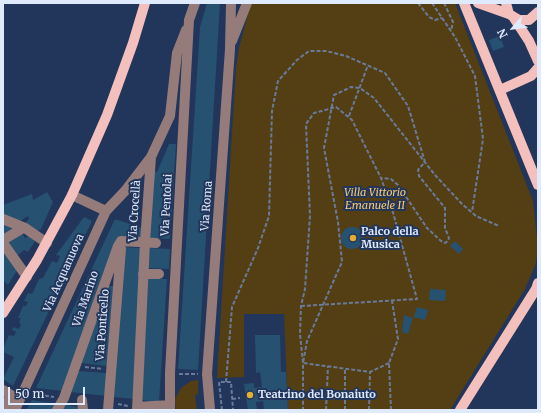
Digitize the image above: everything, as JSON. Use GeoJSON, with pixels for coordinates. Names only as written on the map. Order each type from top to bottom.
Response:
{"type":"FeatureCollection","features":[{"type":"Feature","properties":{"kind":"main road"},"geometry":{"type":"LineString","coordinates":[[3,313],[47,243],[72,195],[108,115],[134,43],[145,3]]}},
{"type":"Feature","properties":{"kind":"main road"},"geometry":{"type":"LineString","coordinates":[[464,3],[538,185]]}},
{"type":"Feature","properties":{"kind":"main road"},"geometry":{"type":"LineString","coordinates":[[478,3],[524,21],[529,20],[538,12]]}},
{"type":"Feature","properties":{"kind":"main road"},"geometry":{"type":"LineString","coordinates":[[506,3],[512,16],[529,41],[538,61]]}},
{"type":"Feature","properties":{"kind":"main road"},"geometry":{"type":"LineString","coordinates":[[500,90],[531,76],[538,68]]}},
{"type":"Feature","properties":{"kind":"main road"},"geometry":{"type":"LineString","coordinates":[[460,410],[536,289],[538,283]]}},
{"type":"Feature","properties":{"kind":"street","name":"Via Pentolai"},"geometry":{"type":"LineString","coordinates":[[170,408],[170,373],[189,20],[195,3]]}},
{"type":"Feature","properties":{"kind":"street","name":"Via Roma"},"geometry":{"type":"LineString","coordinates":[[210,410],[208,374],[230,49],[230,3]]}},
{"type":"Feature","properties":{"kind":"street"},"geometry":{"type":"LineString","coordinates":[[230,49],[247,3]]}},
{"type":"Feature","properties":{"kind":"street","name":"Via Crocellà"},"geometry":{"type":"LineString","coordinates":[[137,408],[145,242],[151,157],[170,116],[177,53],[189,20]]}},
{"type":"Feature","properties":{"kind":"street","name":"Via Acquanuova"},"geometry":{"type":"LineString","coordinates":[[15,410],[106,211],[125,191],[151,157]]}},
{"type":"Feature","properties":{"kind":"street"},"geometry":{"type":"LineString","coordinates":[[72,195],[106,211]]}},
{"type":"Feature","properties":{"kind":"street"},"geometry":{"type":"LineString","coordinates":[[3,219],[23,228],[47,243]]}},
{"type":"Feature","properties":{"kind":"street"},"geometry":{"type":"LineString","coordinates":[[3,240],[23,228]]}},
{"type":"Feature","properties":{"kind":"street"},"geometry":{"type":"LineString","coordinates":[[121,241],[156,243]]}},
{"type":"Feature","properties":{"kind":"street","name":"Via Marino"},"geometry":{"type":"LineString","coordinates":[[57,410],[64,398],[121,241]]}},
{"type":"Feature","properties":{"kind":"street","name":"Via Ponticello"},"geometry":{"type":"LineString","coordinates":[[108,410],[121,241]]}},
{"type":"Feature","properties":{"kind":"street"},"geometry":{"type":"LineString","coordinates":[[3,243],[27,276]]}},
{"type":"Feature","properties":{"kind":"street"},"geometry":{"type":"LineString","coordinates":[[144,274],[159,274]]}},
{"type":"Feature","properties":{"kind":"street"},"geometry":{"type":"LineString","coordinates":[[3,390],[11,395],[4,410]]}},
{"type":"Feature","properties":{"kind":"street"},"geometry":{"type":"LineString","coordinates":[[137,408],[170,408]]}},
{"type":"Feature","properties":{"kind":"path"},"geometry":{"type":"LineString","coordinates":[[418,3],[429,17],[435,20],[442,18]]}},
{"type":"Feature","properties":{"kind":"path"},"geometry":{"type":"LineString","coordinates":[[432,3],[451,31],[475,76],[482,120],[483,139],[472,213]]}},
{"type":"Feature","properties":{"kind":"path"},"geometry":{"type":"LineString","coordinates":[[444,3],[453,22],[451,31]]}},
{"type":"Feature","properties":{"kind":"path"},"geometry":{"type":"LineString","coordinates":[[226,382],[232,307],[258,248],[270,216],[272,111],[278,81],[297,60],[309,51],[326,51],[368,65],[385,73],[408,106],[425,162]]}},
{"type":"Feature","properties":{"kind":"path"},"geometry":{"type":"LineString","coordinates":[[348,116],[368,65]]}},
{"type":"Feature","properties":{"kind":"path"},"geometry":{"type":"LineString","coordinates":[[303,363],[307,341],[325,304],[342,262],[338,222],[324,148],[334,95],[351,87],[360,88],[374,98],[425,162],[462,204],[472,213],[499,226]]}},
{"type":"Feature","properties":{"kind":"path"},"geometry":{"type":"LineString","coordinates":[[301,306],[417,299],[392,209],[381,178],[364,142],[348,116],[336,108],[331,107],[314,113],[306,124],[310,216],[304,289],[301,306],[300,334],[303,363],[303,410]]}},
{"type":"Feature","properties":{"kind":"path"},"geometry":{"type":"LineString","coordinates":[[381,178],[391,179],[398,185],[426,228],[444,243],[448,241],[449,238],[445,228],[445,208],[419,176],[418,170],[425,162]]}},
{"type":"Feature","properties":{"kind":"path"},"geometry":{"type":"LineString","coordinates":[[390,410],[389,363],[398,339],[392,301]]}},
{"type":"Feature","properties":{"kind":"path"},"geometry":{"type":"LineString","coordinates":[[303,363],[370,372],[389,363]]}},
{"type":"Feature","properties":{"kind":"path"},"geometry":{"type":"LineString","coordinates":[[76,366],[112,370]]}},
{"type":"Feature","properties":{"kind":"path"},"geometry":{"type":"LineString","coordinates":[[326,410],[328,366]]}},
{"type":"Feature","properties":{"kind":"path"},"geometry":{"type":"LineString","coordinates":[[345,368],[345,410]]}},
{"type":"Feature","properties":{"kind":"path"},"geometry":{"type":"LineString","coordinates":[[369,410],[370,372]]}},
{"type":"Feature","properties":{"kind":"path"},"geometry":{"type":"LineString","coordinates":[[170,373],[208,374]]}},
{"type":"Feature","properties":{"kind":"path"},"geometry":{"type":"LineString","coordinates":[[222,410],[219,382],[231,382],[233,410]]}},
{"type":"Feature","properties":{"kind":"path"},"geometry":{"type":"LineString","coordinates":[[232,399],[240,398]]}},
{"type":"Feature","properties":{"kind":"green space","name":"Villa Vittorio Emanuele II"},"geometry":{"type":"Polygon","coordinates":[[[251,3],[455,3],[533,201],[538,248],[536,263],[525,289],[450,410],[288,410],[284,314],[244,314],[244,377],[217,378],[236,68],[239,48],[251,3]]]}},
{"type":"Feature","properties":{"kind":"green space"},"geometry":{"type":"Polygon","coordinates":[[[198,380],[198,394],[195,395],[197,410],[176,410],[175,399],[181,388],[191,381],[198,380]]]}},
{"type":"Feature","properties":{"kind":"building"},"geometry":{"type":"Polygon","coordinates":[[[207,3],[220,3],[198,370],[178,369],[200,27],[207,3]]]}},
{"type":"Feature","properties":{"kind":"building"},"geometry":{"type":"Polygon","coordinates":[[[500,36],[504,47],[493,51],[489,40],[500,36]]]}},
{"type":"Feature","properties":{"kind":"building"},"geometry":{"type":"Polygon","coordinates":[[[169,144],[176,144],[170,239],[149,238],[154,172],[157,172],[169,144]]]}},
{"type":"Feature","properties":{"kind":"building"},"geometry":{"type":"Polygon","coordinates":[[[47,192],[53,202],[41,229],[36,232],[25,223],[29,219],[28,216],[17,223],[3,215],[3,205],[32,194],[33,200],[47,192]]]}},
{"type":"Feature","properties":{"kind":"building"},"geometry":{"type":"Polygon","coordinates":[[[84,217],[92,221],[13,386],[3,379],[14,357],[3,352],[3,349],[9,335],[14,336],[16,332],[12,330],[13,327],[19,329],[21,318],[18,318],[23,306],[26,306],[28,302],[24,301],[28,293],[32,294],[39,279],[43,278],[52,261],[57,263],[60,256],[56,255],[84,217]]]}},
{"type":"Feature","properties":{"kind":"building"},"geometry":{"type":"Polygon","coordinates":[[[115,219],[142,228],[142,239],[119,236],[63,391],[36,388],[115,219]]]}},
{"type":"Feature","properties":{"kind":"building"},"geometry":{"type":"Polygon","coordinates":[[[3,223],[16,230],[3,238],[3,223]]]}},
{"type":"Feature","properties":{"kind":"building","name":"Palco della Musica"},"geometry":{"type":"Polygon","coordinates":[[[352,227],[360,230],[363,238],[360,246],[352,249],[344,246],[341,238],[344,230],[352,227]]]}},
{"type":"Feature","properties":{"kind":"building"},"geometry":{"type":"Polygon","coordinates":[[[21,231],[25,238],[30,235],[35,241],[28,252],[24,250],[16,257],[5,240],[21,231]]]}},
{"type":"Feature","properties":{"kind":"building"},"geometry":{"type":"Polygon","coordinates":[[[455,241],[463,249],[459,254],[450,246],[455,241]]]}},
{"type":"Feature","properties":{"kind":"building"},"geometry":{"type":"Polygon","coordinates":[[[3,246],[18,269],[8,285],[3,280],[3,246]]]}},
{"type":"Feature","properties":{"kind":"building"},"geometry":{"type":"Polygon","coordinates":[[[123,247],[141,248],[134,399],[114,397],[123,247]]]}},
{"type":"Feature","properties":{"kind":"building"},"geometry":{"type":"Polygon","coordinates":[[[148,248],[170,249],[169,269],[146,268],[148,248]]]}},
{"type":"Feature","properties":{"kind":"building"},"geometry":{"type":"Polygon","coordinates":[[[146,278],[167,279],[159,402],[141,400],[146,278]]]}},
{"type":"Feature","properties":{"kind":"building"},"geometry":{"type":"Polygon","coordinates":[[[107,286],[113,286],[107,366],[81,363],[107,286]]]}},
{"type":"Feature","properties":{"kind":"building"},"geometry":{"type":"Polygon","coordinates":[[[430,289],[446,290],[445,301],[429,300],[430,289]]]}},
{"type":"Feature","properties":{"kind":"building"},"geometry":{"type":"Polygon","coordinates":[[[417,307],[428,310],[425,320],[414,317],[417,307]]]}},
{"type":"Feature","properties":{"kind":"building"},"geometry":{"type":"Polygon","coordinates":[[[404,315],[413,318],[408,334],[402,332],[404,315]]]}},
{"type":"Feature","properties":{"kind":"building"},"geometry":{"type":"Polygon","coordinates":[[[255,335],[280,335],[281,372],[286,372],[288,410],[264,410],[263,401],[256,402],[257,410],[248,410],[244,384],[254,383],[254,388],[262,387],[260,372],[256,373],[255,335]]]}},
{"type":"Feature","properties":{"kind":"building"},"geometry":{"type":"Polygon","coordinates":[[[77,371],[107,373],[107,396],[70,392],[77,371]]]}},
{"type":"Feature","properties":{"kind":"building"},"geometry":{"type":"Polygon","coordinates":[[[32,400],[57,404],[53,410],[26,410],[32,400]]]}},
{"type":"Feature","properties":{"kind":"building"},"geometry":{"type":"Polygon","coordinates":[[[66,405],[79,407],[80,410],[62,410],[66,405]]]}},
{"type":"Feature","properties":{"kind":"place","name":"Palco della Musica"},"geometry":{"type":"Point","coordinates":[353,238]}},
{"type":"Feature","properties":{"kind":"place","name":"Teatrino del Bonaiuto"},"geometry":{"type":"Point","coordinates":[250,395]}}]}
